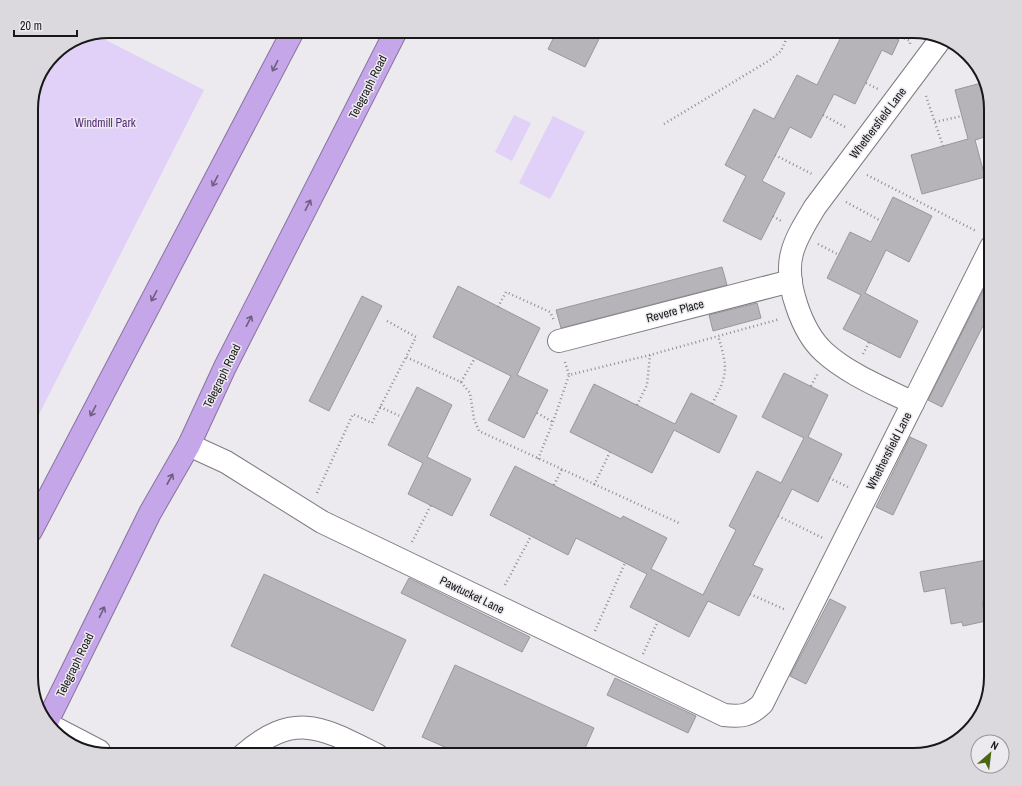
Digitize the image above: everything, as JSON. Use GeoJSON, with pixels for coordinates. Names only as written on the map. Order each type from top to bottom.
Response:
{"type":"FeatureCollection","features":[{"type":"Feature","properties":{"kind":"highway"},"geometry":{"type":"LineString","coordinates":[[38,518],[289,38]]}},
{"type":"Feature","properties":{"kind":"highway","name":"Telegraph Road"},"geometry":{"type":"LineString","coordinates":[[51,716],[150,513],[189,445],[226,367],[392,38]]}},
{"type":"Feature","properties":{"kind":"street","name":"Whethersfield Lane"},"geometry":{"type":"LineString","coordinates":[[762,704],[913,403],[853,372],[823,351],[808,331],[797,308],[791,281],[791,254],[801,229],[935,42]]}},
{"type":"Feature","properties":{"kind":"street"},"geometry":{"type":"LineString","coordinates":[[913,403],[984,239]]}},
{"type":"Feature","properties":{"kind":"street","name":"Revere Place"},"geometry":{"type":"LineString","coordinates":[[559,341],[791,281]]}},
{"type":"Feature","properties":{"kind":"street","name":"Pawtucket Lane"},"geometry":{"type":"LineString","coordinates":[[189,445],[226,462],[322,522],[724,715],[738,717],[752,713],[762,704]]}},
{"type":"Feature","properties":{"kind":"street"},"geometry":{"type":"LineString","coordinates":[[253,748],[270,736],[296,727],[326,731],[362,748]]}},
{"type":"Feature","properties":{"kind":"path"},"geometry":{"type":"LineString","coordinates":[[664,124],[770,60],[781,51],[787,38]]}},
{"type":"Feature","properties":{"kind":"path"},"geometry":{"type":"LineString","coordinates":[[926,95],[943,146]]}},
{"type":"Feature","properties":{"kind":"path"},"geometry":{"type":"LineString","coordinates":[[823,115],[849,129]]}},
{"type":"Feature","properties":{"kind":"path"},"geometry":{"type":"LineString","coordinates":[[934,122],[962,116]]}},
{"type":"Feature","properties":{"kind":"path"},"geometry":{"type":"LineString","coordinates":[[775,156],[815,175]]}},
{"type":"Feature","properties":{"kind":"path"},"geometry":{"type":"LineString","coordinates":[[860,171],[984,239]]}},
{"type":"Feature","properties":{"kind":"path"},"geometry":{"type":"LineString","coordinates":[[840,199],[881,221]]}},
{"type":"Feature","properties":{"kind":"path"},"geometry":{"type":"LineString","coordinates":[[814,242],[839,255]]}},
{"type":"Feature","properties":{"kind":"path"},"geometry":{"type":"LineString","coordinates":[[498,306],[506,292],[550,312],[569,375],[553,422],[538,458]]}},
{"type":"Feature","properties":{"kind":"path"},"geometry":{"type":"LineString","coordinates":[[569,375],[650,355],[787,317]]}},
{"type":"Feature","properties":{"kind":"path"},"geometry":{"type":"LineString","coordinates":[[318,497],[316,491],[353,414],[372,422],[416,337],[387,321]]}},
{"type":"Feature","properties":{"kind":"path"},"geometry":{"type":"LineString","coordinates":[[712,404],[726,374],[724,355],[718,336]]}},
{"type":"Feature","properties":{"kind":"path"},"geometry":{"type":"LineString","coordinates":[[860,360],[869,342]]}},
{"type":"Feature","properties":{"kind":"path"},"geometry":{"type":"LineString","coordinates":[[637,405],[647,385],[650,355]]}},
{"type":"Feature","properties":{"kind":"path"},"geometry":{"type":"LineString","coordinates":[[406,357],[460,382],[470,392],[474,419],[479,431],[681,524]]}},
{"type":"Feature","properties":{"kind":"path"},"geometry":{"type":"LineString","coordinates":[[460,382],[475,358]]}},
{"type":"Feature","properties":{"kind":"path"},"geometry":{"type":"LineString","coordinates":[[811,386],[820,367]]}},
{"type":"Feature","properties":{"kind":"path"},"geometry":{"type":"LineString","coordinates":[[380,407],[402,417]]}},
{"type":"Feature","properties":{"kind":"path"},"geometry":{"type":"LineString","coordinates":[[537,413],[553,422]]}},
{"type":"Feature","properties":{"kind":"path"},"geometry":{"type":"LineString","coordinates":[[594,484],[610,452]]}},
{"type":"Feature","properties":{"kind":"path"},"geometry":{"type":"LineString","coordinates":[[554,485],[562,470]]}},
{"type":"Feature","properties":{"kind":"path"},"geometry":{"type":"LineString","coordinates":[[829,478],[849,488]]}},
{"type":"Feature","properties":{"kind":"path"},"geometry":{"type":"LineString","coordinates":[[412,544],[431,505]]}},
{"type":"Feature","properties":{"kind":"path"},"geometry":{"type":"LineString","coordinates":[[778,516],[824,538]]}},
{"type":"Feature","properties":{"kind":"path"},"geometry":{"type":"LineString","coordinates":[[504,588],[531,536]]}},
{"type":"Feature","properties":{"kind":"path"},"geometry":{"type":"LineString","coordinates":[[595,632],[625,563]]}},
{"type":"Feature","properties":{"kind":"path"},"geometry":{"type":"LineString","coordinates":[[750,594],[788,611]]}},
{"type":"Feature","properties":{"kind":"path"},"geometry":{"type":"LineString","coordinates":[[643,655],[658,621]]}},
{"type":"Feature","properties":{"kind":"green space","name":"Windmill Park"},"geometry":{"type":"Polygon","coordinates":[[[102,38],[204,90],[38,416],[38,104],[40,91],[45,78],[59,59],[70,50],[82,43],[102,38]]]}},
{"type":"Feature","properties":{"kind":"green space"},"geometry":{"type":"Polygon","coordinates":[[[514,115],[531,123],[512,161],[495,152],[514,115]]]}},
{"type":"Feature","properties":{"kind":"green space"},"geometry":{"type":"Polygon","coordinates":[[[553,116],[585,132],[550,199],[519,183],[553,116]]]}},
{"type":"Feature","properties":{"kind":"building"},"geometry":{"type":"Polygon","coordinates":[[[554,38],[600,38],[585,67],[548,49],[554,38]]]}},
{"type":"Feature","properties":{"kind":"building"},"geometry":{"type":"Polygon","coordinates":[[[840,38],[895,38],[899,40],[892,55],[882,50],[855,104],[834,94],[811,138],[790,127],[762,181],[785,193],[761,240],[723,221],[746,176],[725,165],[754,109],[774,119],[797,75],[817,85],[840,38]]]}},
{"type":"Feature","properties":{"kind":"building"},"geometry":{"type":"Polygon","coordinates":[[[979,83],[982,91],[984,109],[984,137],[975,140],[984,177],[922,194],[911,155],[968,139],[955,90],[979,83]]]}},
{"type":"Feature","properties":{"kind":"building"},"geometry":{"type":"Polygon","coordinates":[[[893,197],[932,216],[909,262],[886,250],[865,293],[918,321],[900,358],[843,329],[861,295],[827,278],[850,232],[871,242],[893,197]]]}},
{"type":"Feature","properties":{"kind":"building"},"geometry":{"type":"Polygon","coordinates":[[[722,267],[727,285],[561,328],[556,310],[722,267]]]}},
{"type":"Feature","properties":{"kind":"building"},"geometry":{"type":"Polygon","coordinates":[[[458,286],[540,328],[517,375],[548,390],[524,438],[488,420],[511,376],[433,337],[458,286]]]}},
{"type":"Feature","properties":{"kind":"building"},"geometry":{"type":"Polygon","coordinates":[[[984,289],[984,324],[942,407],[928,400],[984,289]]]}},
{"type":"Feature","properties":{"kind":"building"},"geometry":{"type":"Polygon","coordinates":[[[362,296],[382,306],[329,411],[309,401],[362,296]]]}},
{"type":"Feature","properties":{"kind":"building"},"geometry":{"type":"Polygon","coordinates":[[[757,303],[761,318],[713,331],[709,315],[757,303]]]}},
{"type":"Feature","properties":{"kind":"building"},"geometry":{"type":"Polygon","coordinates":[[[784,373],[828,395],[808,437],[842,454],[818,502],[792,489],[753,565],[763,569],[739,616],[708,601],[689,637],[630,607],[647,574],[576,538],[568,555],[490,515],[515,466],[621,519],[623,516],[667,538],[651,569],[703,595],[736,530],[729,526],[757,471],[781,483],[804,438],[762,417],[784,373]]]}},
{"type":"Feature","properties":{"kind":"building"},"geometry":{"type":"Polygon","coordinates":[[[594,384],[675,424],[691,393],[737,416],[719,453],[674,430],[652,473],[570,432],[594,384]]]}},
{"type":"Feature","properties":{"kind":"building"},"geometry":{"type":"Polygon","coordinates":[[[417,387],[452,405],[427,457],[471,479],[452,516],[408,494],[423,463],[388,445],[417,387]]]}},
{"type":"Feature","properties":{"kind":"building"},"geometry":{"type":"Polygon","coordinates":[[[910,437],[927,445],[893,515],[876,507],[910,437]]]}},
{"type":"Feature","properties":{"kind":"building"},"geometry":{"type":"Polygon","coordinates":[[[984,561],[984,602],[982,602],[984,621],[963,626],[962,622],[951,624],[945,588],[924,592],[920,572],[984,561]]]}},
{"type":"Feature","properties":{"kind":"building"},"geometry":{"type":"Polygon","coordinates":[[[264,574],[406,640],[373,711],[231,646],[264,574]]]}},
{"type":"Feature","properties":{"kind":"building"},"geometry":{"type":"Polygon","coordinates":[[[409,578],[530,637],[522,652],[401,593],[409,578]]]}},
{"type":"Feature","properties":{"kind":"building"},"geometry":{"type":"Polygon","coordinates":[[[830,599],[846,607],[806,684],[790,676],[830,599]]]}},
{"type":"Feature","properties":{"kind":"building"},"geometry":{"type":"Polygon","coordinates":[[[455,665],[594,728],[585,748],[447,748],[422,737],[455,665]]]}},
{"type":"Feature","properties":{"kind":"building"},"geometry":{"type":"Polygon","coordinates":[[[615,678],[696,716],[688,733],[607,695],[615,678]]]}}]}
